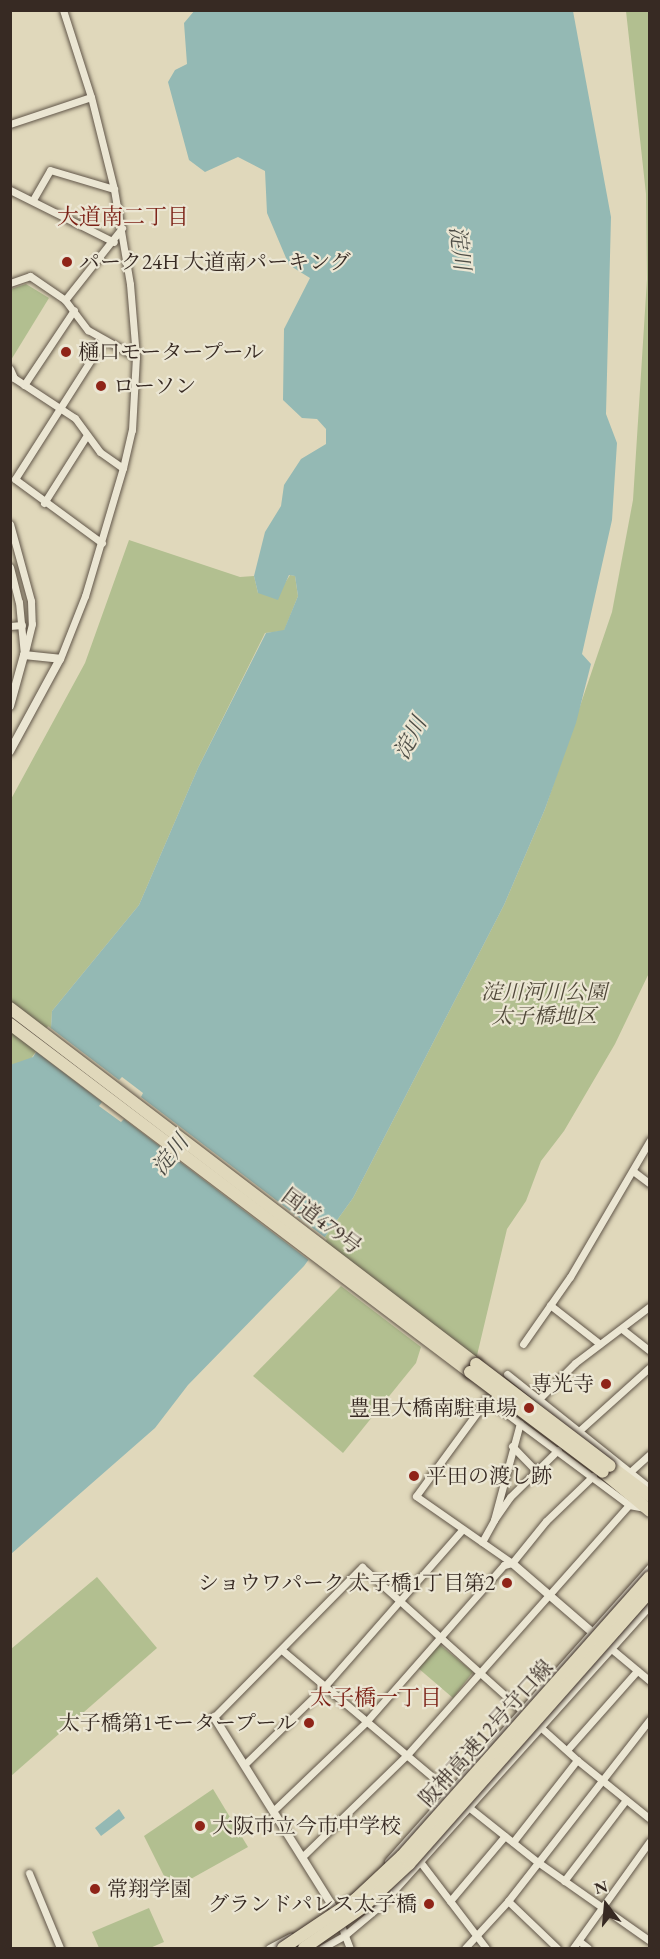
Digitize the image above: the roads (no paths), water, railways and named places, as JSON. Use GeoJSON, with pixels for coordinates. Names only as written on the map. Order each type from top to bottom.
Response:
{"type":"FeatureCollection","features":[{"type":"Feature","properties":{"kind":"highway","name":"国道479号"},"geometry":{"type":"LineString","coordinates":[[10,1008],[602,1472]]}},
{"type":"Feature","properties":{"kind":"highway","name":"国道479号"},"geometry":{"type":"LineString","coordinates":[[10,1024],[602,1472]]}},
{"type":"Feature","properties":{"kind":"highway"},"geometry":{"type":"LineString","coordinates":[[602,1472],[650,1496]]}},
{"type":"Feature","properties":{"kind":"highway"},"geometry":{"type":"LineString","coordinates":[[602,1472],[648,1510]]}},
{"type":"Feature","properties":{"kind":"highway","name":"阪神高速12号守口線"},"geometry":{"type":"LineString","coordinates":[[284,1948],[356,1899],[402,1856],[650,1577]]}},
{"type":"Feature","properties":{"kind":"highway","name":"阪神高速12号守口線"},"geometry":{"type":"LineString","coordinates":[[304,1948],[363,1907],[409,1864],[650,1592]]}},
{"type":"Feature","properties":{"kind":"street"},"geometry":{"type":"LineString","coordinates":[[10,751],[60,659],[102,543],[132,430],[136,357],[122,228],[91,97],[63,10]]}},
{"type":"Feature","properties":{"kind":"street"},"geometry":{"type":"LineString","coordinates":[[10,124],[91,97]]}},
{"type":"Feature","properties":{"kind":"street"},"geometry":{"type":"LineString","coordinates":[[34,198],[50,170],[114,189]]}},
{"type":"Feature","properties":{"kind":"street"},"geometry":{"type":"LineString","coordinates":[[10,190],[34,198],[114,242]]}},
{"type":"Feature","properties":{"kind":"street"},"geometry":{"type":"LineString","coordinates":[[65,300],[114,242],[122,228]]}},
{"type":"Feature","properties":{"kind":"street"},"geometry":{"type":"LineString","coordinates":[[10,283],[30,276],[65,300],[88,330],[136,357]]}},
{"type":"Feature","properties":{"kind":"street"},"geometry":{"type":"LineString","coordinates":[[24,385],[74,310]]}},
{"type":"Feature","properties":{"kind":"street"},"geometry":{"type":"LineString","coordinates":[[102,543],[44,503],[15,479],[104,341]]}},
{"type":"Feature","properties":{"kind":"street"},"geometry":{"type":"LineString","coordinates":[[10,369],[12,379],[61,406],[100,452],[123,468]]}},
{"type":"Feature","properties":{"kind":"street"},"geometry":{"type":"LineString","coordinates":[[44,503],[87,435]]}},
{"type":"Feature","properties":{"kind":"street"},"geometry":{"type":"LineString","coordinates":[[10,524],[32,601],[31,634],[10,706]]}},
{"type":"Feature","properties":{"kind":"street"},"geometry":{"type":"LineString","coordinates":[[10,567],[22,625],[24,655]]}},
{"type":"Feature","properties":{"kind":"street"},"geometry":{"type":"LineString","coordinates":[[10,626],[22,625]]}},
{"type":"Feature","properties":{"kind":"street"},"geometry":{"type":"LineString","coordinates":[[24,655],[60,659]]}},
{"type":"Feature","properties":{"kind":"street"},"geometry":{"type":"LineString","coordinates":[[523,1344],[550,1305],[650,1140]]}},
{"type":"Feature","properties":{"kind":"street"},"geometry":{"type":"LineString","coordinates":[[633,1171],[650,1184]]}},
{"type":"Feature","properties":{"kind":"street"},"geometry":{"type":"LineString","coordinates":[[550,1305],[600,1344]]}},
{"type":"Feature","properties":{"kind":"street"},"geometry":{"type":"LineString","coordinates":[[539,1399],[575,1363],[650,1306]]}},
{"type":"Feature","properties":{"kind":"street"},"geometry":{"type":"LineString","coordinates":[[622,1329],[650,1351]]}},
{"type":"Feature","properties":{"kind":"street"},"geometry":{"type":"LineString","coordinates":[[580,1431],[650,1367]]}},
{"type":"Feature","properties":{"kind":"street"},"geometry":{"type":"LineString","coordinates":[[507,1374],[650,1488]]}},
{"type":"Feature","properties":{"kind":"street"},"geometry":{"type":"LineString","coordinates":[[648,1510],[629,1505],[602,1472],[558,1450],[487,1399],[416,1496],[512,1563],[650,1681]]}},
{"type":"Feature","properties":{"kind":"street"},"geometry":{"type":"LineString","coordinates":[[494,1520],[520,1423]]}},
{"type":"Feature","properties":{"kind":"street"},"geometry":{"type":"LineString","coordinates":[[512,1446],[536,1471]]}},
{"type":"Feature","properties":{"kind":"street"},"geometry":{"type":"LineString","coordinates":[[482,1542],[494,1520],[536,1471],[558,1450]]}},
{"type":"Feature","properties":{"kind":"street"},"geometry":{"type":"LineString","coordinates":[[631,1472],[650,1455]]}},
{"type":"Feature","properties":{"kind":"street"},"geometry":{"type":"LineString","coordinates":[[274,1810],[364,1723],[504,1565],[512,1563],[546,1521],[602,1472]]}},
{"type":"Feature","properties":{"kind":"street"},"geometry":{"type":"LineString","coordinates":[[303,1856],[406,1756],[629,1505]]}},
{"type":"Feature","properties":{"kind":"street"},"geometry":{"type":"LineString","coordinates":[[245,1764],[324,1687],[463,1529]]}},
{"type":"Feature","properties":{"kind":"street"},"geometry":{"type":"LineString","coordinates":[[350,1948],[335,1910],[214,1717],[283,1651],[362,1567],[577,1760],[650,1819]]}},
{"type":"Feature","properties":{"kind":"street"},"geometry":{"type":"LineString","coordinates":[[269,1948],[335,1910],[370,1881],[650,1567]]}},
{"type":"Feature","properties":{"kind":"street"},"geometry":{"type":"LineString","coordinates":[[322,1948],[345,1935],[381,1905],[650,1605]]}},
{"type":"Feature","properties":{"kind":"street"},"geometry":{"type":"LineString","coordinates":[[283,1651],[364,1723],[469,1808],[539,1863],[650,1941]]}},
{"type":"Feature","properties":{"kind":"street"},"geometry":{"type":"LineString","coordinates":[[567,1750],[637,1671]]}},
{"type":"Feature","properties":{"kind":"street"},"geometry":{"type":"LineString","coordinates":[[465,1948],[477,1937],[539,1863],[650,1719]]}},
{"type":"Feature","properties":{"kind":"street"},"geometry":{"type":"LineString","coordinates":[[513,1842],[577,1760]]}},
{"type":"Feature","properties":{"kind":"street"},"geometry":{"type":"LineString","coordinates":[[564,1881],[626,1800]]}},
{"type":"Feature","properties":{"kind":"street"},"geometry":{"type":"LineString","coordinates":[[450,1901],[505,1836]]}},
{"type":"Feature","properties":{"kind":"street"},"geometry":{"type":"LineString","coordinates":[[573,1948],[650,1841]]}},
{"type":"Feature","properties":{"kind":"street"},"geometry":{"type":"LineString","coordinates":[[421,1863],[486,1948]]}},
{"type":"Feature","properties":{"kind":"street"},"geometry":{"type":"LineString","coordinates":[[29,1873],[60,1948]]}},
{"type":"Feature","properties":{"kind":"street"},"geometry":{"type":"LineString","coordinates":[[508,1901],[557,1948]]}},
{"type":"Feature","properties":{"kind":"street"},"geometry":{"type":"LineString","coordinates":[[579,1941],[588,1948]]}},
{"type":"Feature","properties":{"kind":"water","name":"淀川"},"geometry":{"type":"Polygon","coordinates":[[[195,10],[573,11],[611,217],[606,414],[617,443],[612,520],[582,654],[591,664],[576,723],[545,809],[504,905],[353,1198],[304,1266],[188,1385],[155,1428],[11,1554],[10,1065],[33,1057],[51,1028],[52,1011],[139,905],[198,768],[266,633],[284,630],[298,596],[295,576],[289,575],[278,600],[258,593],[254,576],[265,532],[281,506],[284,485],[301,459],[326,444],[326,429],[317,419],[302,418],[283,400],[284,329],[310,278],[289,265],[267,213],[265,171],[238,157],[205,172],[189,160],[168,82],[175,70],[187,64],[184,23],[195,10]]]}},
{"type":"Feature","properties":{"kind":"water"},"geometry":{"type":"Polygon","coordinates":[[[119,1809],[125,1818],[101,1836],[95,1828],[119,1809]]]}},
{"type":"Feature","properties":{"kind":"place","name":"パーク24H 大道南パーキング"},"geometry":{"type":"Point","coordinates":[67,262]}},
{"type":"Feature","properties":{"kind":"place","name":"樋口モータープール"},"geometry":{"type":"Point","coordinates":[66,352]}},
{"type":"Feature","properties":{"kind":"place","name":"ローソン"},"geometry":{"type":"Point","coordinates":[101,386]}},
{"type":"Feature","properties":{"kind":"place","name":"専光寺"},"geometry":{"type":"Point","coordinates":[606,1384]}},
{"type":"Feature","properties":{"kind":"place","name":"豊里大橋南駐車場"},"geometry":{"type":"Point","coordinates":[529,1408]}},
{"type":"Feature","properties":{"kind":"place","name":"平田の渡し跡"},"geometry":{"type":"Point","coordinates":[414,1476]}},
{"type":"Feature","properties":{"kind":"place","name":"ショウワパーク 太子橋1丁目第2"},"geometry":{"type":"Point","coordinates":[507,1583]}},
{"type":"Feature","properties":{"kind":"place","name":"太子橋第1モータープール"},"geometry":{"type":"Point","coordinates":[309,1723]}},
{"type":"Feature","properties":{"kind":"place","name":"大阪市立今市中学校"},"geometry":{"type":"Point","coordinates":[200,1826]}},
{"type":"Feature","properties":{"kind":"place","name":"常翔学園"},"geometry":{"type":"Point","coordinates":[95,1889]}},
{"type":"Feature","properties":{"kind":"place","name":"グランドパレス太子橋"},"geometry":{"type":"Point","coordinates":[429,1904]}},
{"type":"Feature","properties":{"kind":"district","name":"大道南二丁目"},"geometry":{"type":"Point","coordinates":[123,217]}},
{"type":"Feature","properties":{"kind":"district","name":"太子橋一丁目"},"geometry":{"type":"Point","coordinates":[376,1698]}},
{"type":"Feature","properties":{"kind":"park label","name":"淀川河川公園 太子橋地区"},"geometry":{"type":"Point","coordinates":[544,1004]}}]}
